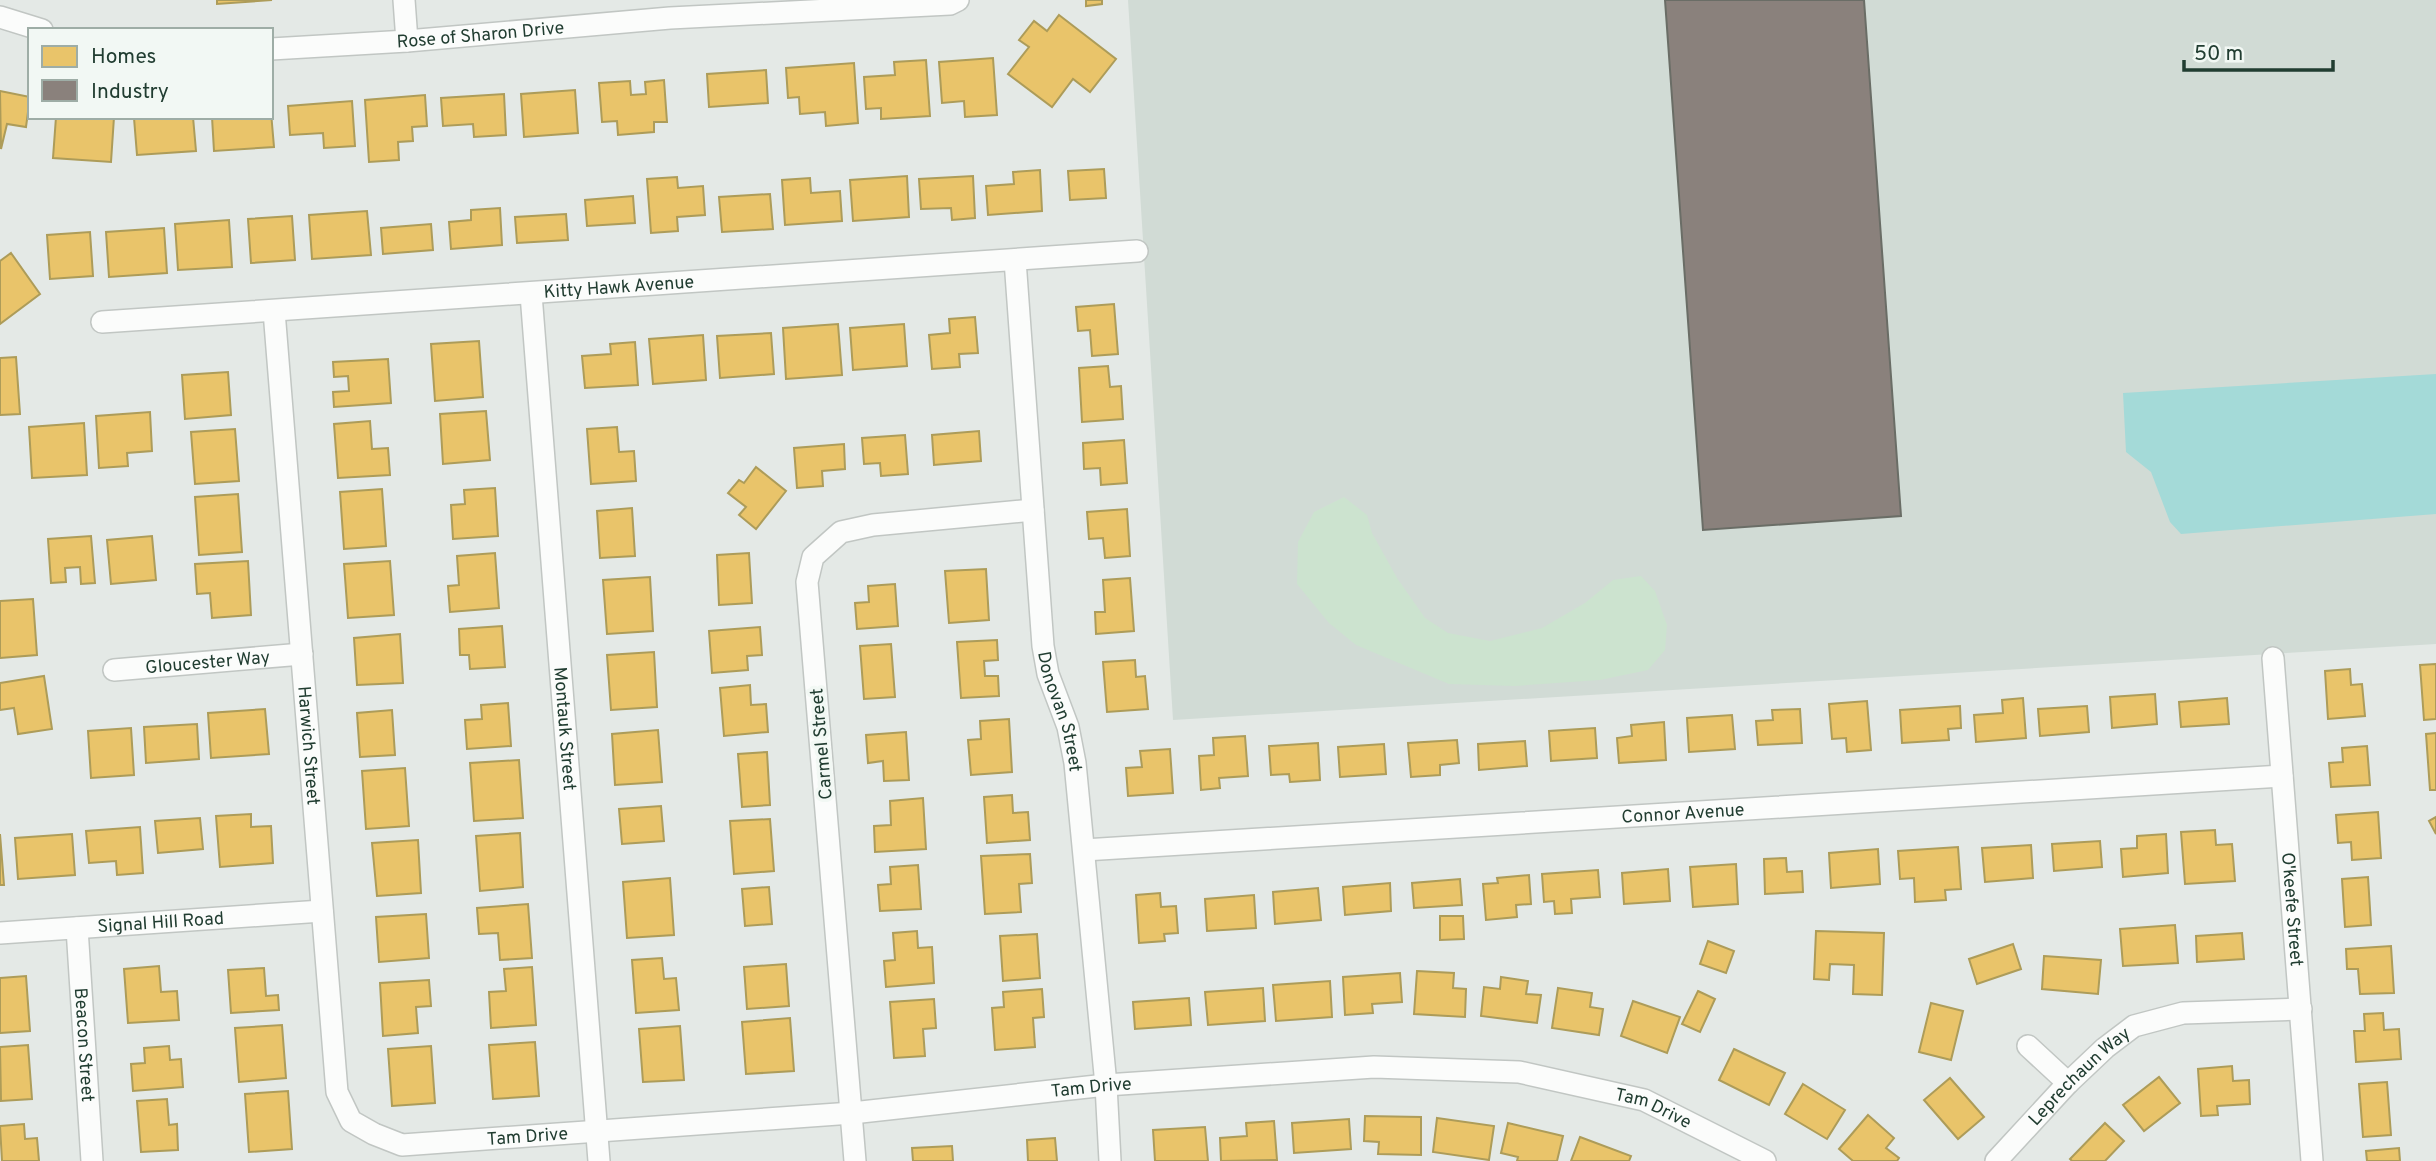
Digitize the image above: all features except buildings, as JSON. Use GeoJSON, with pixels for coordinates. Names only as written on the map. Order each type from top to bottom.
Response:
{"type":"FeatureCollection","features":[{"type":"Feature","properties":{"kind":"street"},"geometry":{"type":"LineString","coordinates":[[404,0],[407,41]]}},
{"type":"Feature","properties":{"kind":"street","name":"Rose of Sharon Drive"},"geometry":{"type":"LineString","coordinates":[[273,49],[407,41],[670,9],[950,4],[958,0]]}},
{"type":"Feature","properties":{"kind":"street"},"geometry":{"type":"LineString","coordinates":[[0,17],[36,28]]}},
{"type":"Feature","properties":{"kind":"street","name":"Kitty Hawk Avenue"},"geometry":{"type":"LineString","coordinates":[[102,322],[1138,251]]}},
{"type":"Feature","properties":{"kind":"street","name":"Donovan Street"},"geometry":{"type":"LineString","coordinates":[[1014,260],[1042,646],[1048,674],[1068,727],[1075,763],[1106,1085],[1110,1161]]}},
{"type":"Feature","properties":{"kind":"street","name":"Montauk Street"},"geometry":{"type":"LineString","coordinates":[[531,294],[599,1161]]}},
{"type":"Feature","properties":{"kind":"street","name":"Harwich Street"},"geometry":{"type":"LineString","coordinates":[[274,311],[337,1092],[351,1121],[374,1134],[402,1144]]}},
{"type":"Feature","properties":{"kind":"street","name":"Carmel Street"},"geometry":{"type":"LineString","coordinates":[[855,1161],[807,582],[813,557],[841,532],[873,525],[1033,510]]}},
{"type":"Feature","properties":{"kind":"street","name":"Gloucester Way"},"geometry":{"type":"LineString","coordinates":[[114,670],[302,654]]}},
{"type":"Feature","properties":{"kind":"street","name":"O'keefe Street"},"geometry":{"type":"LineString","coordinates":[[2273,659],[2312,1161]]}},
{"type":"Feature","properties":{"kind":"street","name":"Connor Avenue"},"geometry":{"type":"LineString","coordinates":[[1084,850],[2282,776]]}},
{"type":"Feature","properties":{"kind":"street","name":"Signal Hill Road"},"geometry":{"type":"LineString","coordinates":[[0,933],[322,911]]}},
{"type":"Feature","properties":{"kind":"street","name":"Beacon Street"},"geometry":{"type":"LineString","coordinates":[[77,928],[92,1161]]}},
{"type":"Feature","properties":{"kind":"street","name":"Leprechaun Way"},"geometry":{"type":"LineString","coordinates":[[1996,1161],[2068,1083],[2105,1048],[2134,1026],[2183,1013],[2301,1009]]}},
{"type":"Feature","properties":{"kind":"street"},"geometry":{"type":"LineString","coordinates":[[2028,1046],[2068,1083]]}},
{"type":"Feature","properties":{"kind":"street","name":"Tam Drive"},"geometry":{"type":"LineString","coordinates":[[402,1144],[852,1113],[1106,1085],[1374,1067],[1519,1072],[1644,1100],[1765,1161]]}},
{"type":"Feature","properties":{"kind":"shaded area"},"geometry":{"type":"Polygon","coordinates":[[[1128,0],[2436,0],[2436,644],[1173,720],[1128,0]]]}},
{"type":"Feature","properties":{"kind":"green space"},"geometry":{"type":"Polygon","coordinates":[[[1344,497],[1367,515],[1372,533],[1397,578],[1425,618],[1448,633],[1490,641],[1542,628],[1585,603],[1613,580],[1641,576],[1655,591],[1667,625],[1665,650],[1648,670],[1600,680],[1515,686],[1449,684],[1356,645],[1329,623],[1297,584],[1298,542],[1314,512],[1344,497]]]}},
{"type":"Feature","properties":{"kind":"water"},"geometry":{"type":"Polygon","coordinates":[[[2436,374],[2436,514],[2181,534],[2170,522],[2151,472],[2126,452],[2123,393],[2436,374]]]}}]}
